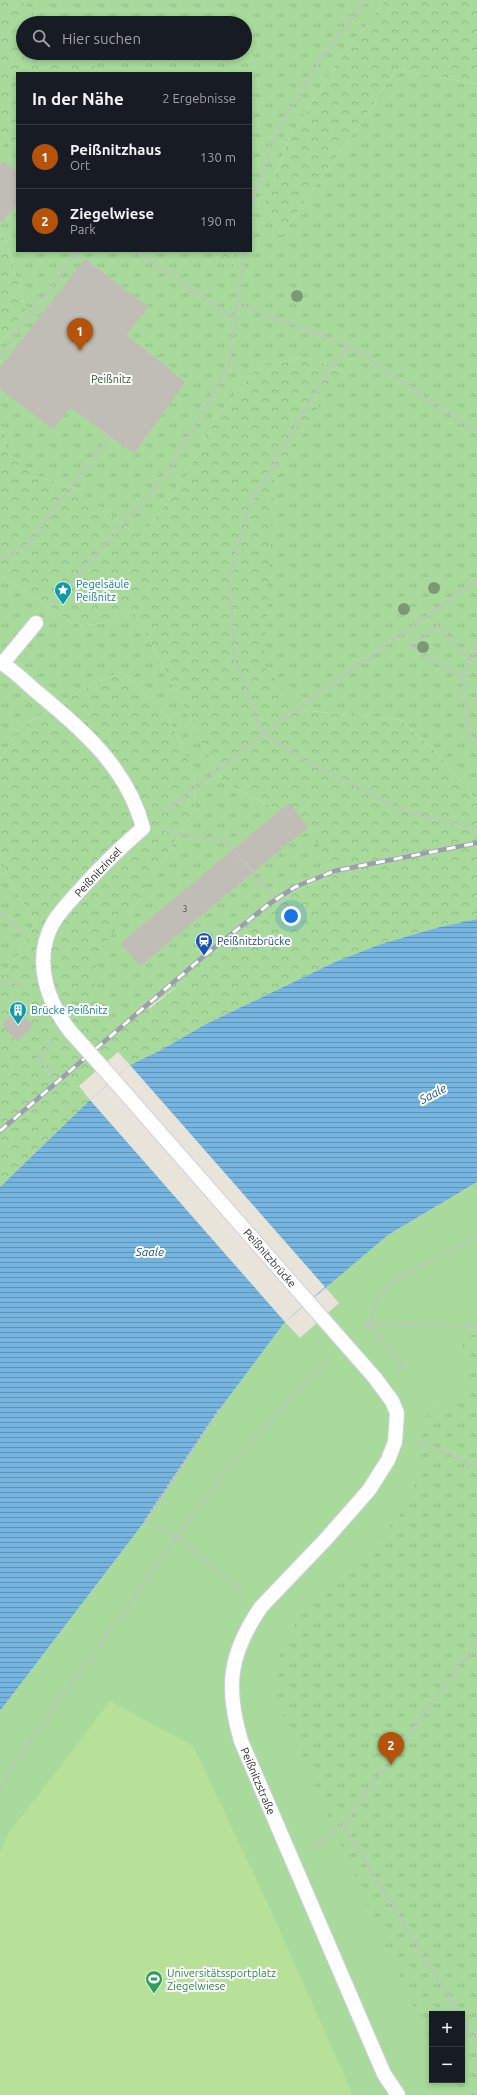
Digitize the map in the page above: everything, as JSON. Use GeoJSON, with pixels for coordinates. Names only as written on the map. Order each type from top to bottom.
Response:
{"type":"FeatureCollection","features":[{"type":"Feature","properties":{"kind":"lane"},"geometry":{"type":"LineString","coordinates":[[36,623],[1,663],[80,727],[128,788],[139,811],[143,828]]}},
{"type":"Feature","properties":{"kind":"lane","name":"Peißnitzinsel"},"geometry":{"type":"LineString","coordinates":[[70,1031],[60,1017],[47,990],[44,976],[44,951],[51,928],[61,912],[106,860],[143,828]]}},
{"type":"Feature","properties":{"kind":"lane","name":"Peißnitzbrücke"},"geometry":{"type":"LineString","coordinates":[[70,1031],[388,1394],[395,1408],[397,1435]]}},
{"type":"Feature","properties":{"kind":"lane","name":"Peißnitzstraße"},"geometry":{"type":"LineString","coordinates":[[397,1435],[388,1460],[369,1490],[326,1539],[261,1607],[245,1632],[232,1669],[231,1695],[241,1741],[384,2074],[398,2095]]}},
{"type":"Feature","properties":{"kind":"path"},"geometry":{"type":"LineString","coordinates":[[252,203],[274,138],[315,68],[348,20],[366,0]]}},
{"type":"Feature","properties":{"kind":"path"},"geometry":{"type":"LineString","coordinates":[[0,355],[77,252]]}},
{"type":"Feature","properties":{"kind":"path"},"geometry":{"type":"LineString","coordinates":[[136,252],[228,314],[237,317]]}},
{"type":"Feature","properties":{"kind":"path"},"geometry":{"type":"LineString","coordinates":[[36,623],[170,469],[229,366],[239,304],[245,252]]}},
{"type":"Feature","properties":{"kind":"path"},"geometry":{"type":"LineString","coordinates":[[239,304],[349,346],[477,432]]}},
{"type":"Feature","properties":{"kind":"path"},"geometry":{"type":"LineString","coordinates":[[349,346],[325,376],[251,503],[230,577],[234,657],[263,734],[315,766],[403,810],[477,829]]}},
{"type":"Feature","properties":{"kind":"path"},"geometry":{"type":"LineString","coordinates":[[0,560],[26,547],[110,436]]}},
{"type":"Feature","properties":{"kind":"path"},"geometry":{"type":"LineString","coordinates":[[143,828],[206,781],[263,734],[477,580]]}},
{"type":"Feature","properties":{"kind":"path"},"geometry":{"type":"LineString","coordinates":[[462,678],[409,645],[438,626],[470,659]]}},
{"type":"Feature","properties":{"kind":"path"},"geometry":{"type":"LineString","coordinates":[[477,644],[462,678],[468,731],[477,745]]}},
{"type":"Feature","properties":{"kind":"path"},"geometry":{"type":"LineString","coordinates":[[143,828],[226,841],[288,913],[282,919]]}},
{"type":"Feature","properties":{"kind":"path"},"geometry":{"type":"LineString","coordinates":[[256,886],[262,882]]}},
{"type":"Feature","properties":{"kind":"path"},"geometry":{"type":"LineString","coordinates":[[0,912],[44,951]]}},
{"type":"Feature","properties":{"kind":"path"},"geometry":{"type":"LineString","coordinates":[[54,1076],[37,1056],[70,1031]]}},
{"type":"Feature","properties":{"kind":"path"},"geometry":{"type":"LineString","coordinates":[[357,1335],[369,1324],[379,1297],[392,1282],[477,1238]]}},
{"type":"Feature","properties":{"kind":"path"},"geometry":{"type":"LineString","coordinates":[[369,1324],[477,1326]]}},
{"type":"Feature","properties":{"kind":"path"},"geometry":{"type":"LineString","coordinates":[[369,1324],[392,1350]]}},
{"type":"Feature","properties":{"kind":"path"},"geometry":{"type":"LineString","coordinates":[[0,1792],[14,1764],[220,1477],[311,1376],[334,1355]]}},
{"type":"Feature","properties":{"kind":"path"},"geometry":{"type":"LineString","coordinates":[[219,1410],[145,1521],[177,1537],[261,1607]]}},
{"type":"Feature","properties":{"kind":"path"},"geometry":{"type":"LineString","coordinates":[[397,1435],[477,1466]]}},
{"type":"Feature","properties":{"kind":"path"},"geometry":{"type":"LineString","coordinates":[[292,1861],[343,1825],[477,1642]]}},
{"type":"Feature","properties":{"kind":"path"},"geometry":{"type":"LineString","coordinates":[[343,1825],[458,2011]]}},
{"type":"Feature","properties":{"kind":"path"},"geometry":{"type":"LineString","coordinates":[[465,2023],[477,2042]]}},
{"type":"Feature","properties":{"kind":"green space"},"geometry":{"type":"Polygon","coordinates":[[[0,0],[21,0],[37,16],[16,16],[16,60],[88,60],[103,72],[16,72],[16,144],[6,142],[0,151],[0,0]]]}},
{"type":"Feature","properties":{"kind":"green space","name":"Peißnitz"},"geometry":{"type":"Polygon","coordinates":[[[21,0],[386,0],[337,62],[289,139],[264,202],[281,235],[373,105],[396,69],[477,84],[477,801],[435,751],[401,720],[300,710],[264,667],[274,478],[341,369],[303,357],[256,369],[217,416],[181,485],[140,537],[74,488],[37,476],[8,456],[4,432],[0,431],[0,344],[26,309],[6,241],[0,235],[0,151],[6,141],[16,144],[16,252],[210,252],[233,269],[234,252],[252,252],[252,72],[103,72],[88,60],[252,60],[252,16],[37,16],[21,0]]]}},
{"type":"Feature","properties":{"kind":"green space"},"geometry":{"type":"Polygon","coordinates":[[[386,0],[477,0],[477,84],[396,69],[373,105],[281,235],[264,202],[289,139],[337,62],[386,0]]]}},
{"type":"Feature","properties":{"kind":"green space"},"geometry":{"type":"Polygon","coordinates":[[[0,235],[6,241],[26,309],[0,344],[0,235]]]}},
{"type":"Feature","properties":{"kind":"green space"},"geometry":{"type":"Polygon","coordinates":[[[210,252],[234,252],[233,270],[210,252]]]}},
{"type":"Feature","properties":{"kind":"green space"},"geometry":{"type":"Polygon","coordinates":[[[303,357],[342,369],[274,478],[300,710],[401,720],[435,751],[477,801],[477,919],[436,928],[381,944],[337,961],[206,1024],[161,1050],[130,1065],[118,1052],[79,1086],[90,1100],[0,1187],[0,971],[5,976],[36,923],[6,875],[0,847],[0,758],[21,727],[96,682],[122,672],[167,715],[194,772],[195,808],[151,880],[149,1009],[298,890],[336,874],[279,811],[222,781],[133,609],[105,623],[77,626],[0,575],[0,431],[4,432],[37,476],[74,488],[140,537],[181,485],[217,416],[256,369],[303,357]]]}},
{"type":"Feature","properties":{"kind":"green space"},"geometry":{"type":"Polygon","coordinates":[[[0,575],[77,626],[105,623],[133,609],[222,781],[279,811],[289,803],[308,827],[336,874],[298,890],[206,965],[109,1036],[94,995],[97,955],[151,880],[195,808],[194,772],[167,715],[122,672],[96,682],[21,727],[0,758],[0,575]]]}},
{"type":"Feature","properties":{"kind":"green space"},"geometry":{"type":"Polygon","coordinates":[[[0,847],[6,875],[36,923],[5,976],[0,971],[0,847]]]}},
{"type":"Feature","properties":{"kind":"green space"},"geometry":{"type":"Polygon","coordinates":[[[477,1182],[477,2095],[0,2095],[0,1711],[145,1521],[219,1410],[285,1322],[300,1338],[339,1303],[325,1287],[388,1235],[477,1182]]]}},
{"type":"Feature","properties":{"kind":"green space"},"geometry":{"type":"Polygon","coordinates":[[[461,1335],[477,1335],[477,2095],[465,2095],[456,2083],[465,2083],[465,2011],[429,2011],[429,2038],[410,2000],[282,1713],[274,1690],[276,1664],[288,1636],[301,1614],[397,1519],[413,1493],[420,1456],[423,1418],[470,1385],[461,1335]]]}},
{"type":"Feature","properties":{"kind":"green space","name":"Universitätssportplatz Ziegelwiese"},"geometry":{"type":"Polygon","coordinates":[[[110,1701],[193,1746],[263,1893],[353,2095],[0,2095],[0,1852],[8,1834],[110,1701]]]}},
{"type":"Feature","properties":{"kind":"water","name":"Saale"},"geometry":{"type":"Polygon","coordinates":[[[477,919],[477,1182],[388,1235],[285,1322],[219,1410],[145,1521],[0,1711],[0,1187],[90,1100],[130,1065],[161,1050],[206,1024],[337,961],[381,944],[436,928],[477,919]]]}},
{"type":"Feature","properties":{"kind":"pier"},"geometry":{"type":"Polygon","coordinates":[[[130,1065],[325,1287],[285,1322],[90,1100],[130,1065]]]}},
{"type":"Feature","properties":{"kind":"building"},"geometry":{"type":"Polygon","coordinates":[[[3,161],[16,171],[16,205],[2,222],[0,220],[0,165],[3,161]]]}},
{"type":"Feature","properties":{"kind":"building"},"geometry":{"type":"Polygon","coordinates":[[[85,259],[148,307],[126,335],[185,382],[134,453],[70,407],[53,429],[0,389],[0,368],[85,259]]]}},
{"type":"Feature","properties":{"kind":"building"},"geometry":{"type":"Polygon","coordinates":[[[289,803],[308,827],[140,966],[121,943],[289,803]]]}},
{"type":"Feature","properties":{"kind":"building","name":"Brücke Peißnitz"},"geometry":{"type":"Polygon","coordinates":[[[18,1009],[33,1026],[17,1041],[2,1024],[18,1009]]]}},
{"type":"Feature","properties":{"kind":"railway"},"geometry":{"type":"LineString","coordinates":[[0,1131],[204,956],[269,904],[295,887],[334,871],[477,843]]}},
{"type":"Feature","properties":{"kind":"place","name":"Peißnitzhaus"},"geometry":{"type":"Point","coordinates":[80,351]}},
{"type":"Feature","properties":{"kind":"place","name":"Pegelsäule Peißnitz"},"geometry":{"type":"Point","coordinates":[63,605]}},
{"type":"Feature","properties":{"kind":"place","name":"Peißnitzbrücke"},"geometry":{"type":"Point","coordinates":[204,956]}},
{"type":"Feature","properties":{"kind":"place","name":"Brücke Peißnitz"},"geometry":{"type":"Point","coordinates":[18,1025]}},
{"type":"Feature","properties":{"kind":"place","name":"Ziegelwiese"},"geometry":{"type":"Point","coordinates":[391,1765]}},
{"type":"Feature","properties":{"kind":"place","name":"Universitätssportplatz Ziegelwiese"},"geometry":{"type":"Point","coordinates":[154,1994]}}]}
